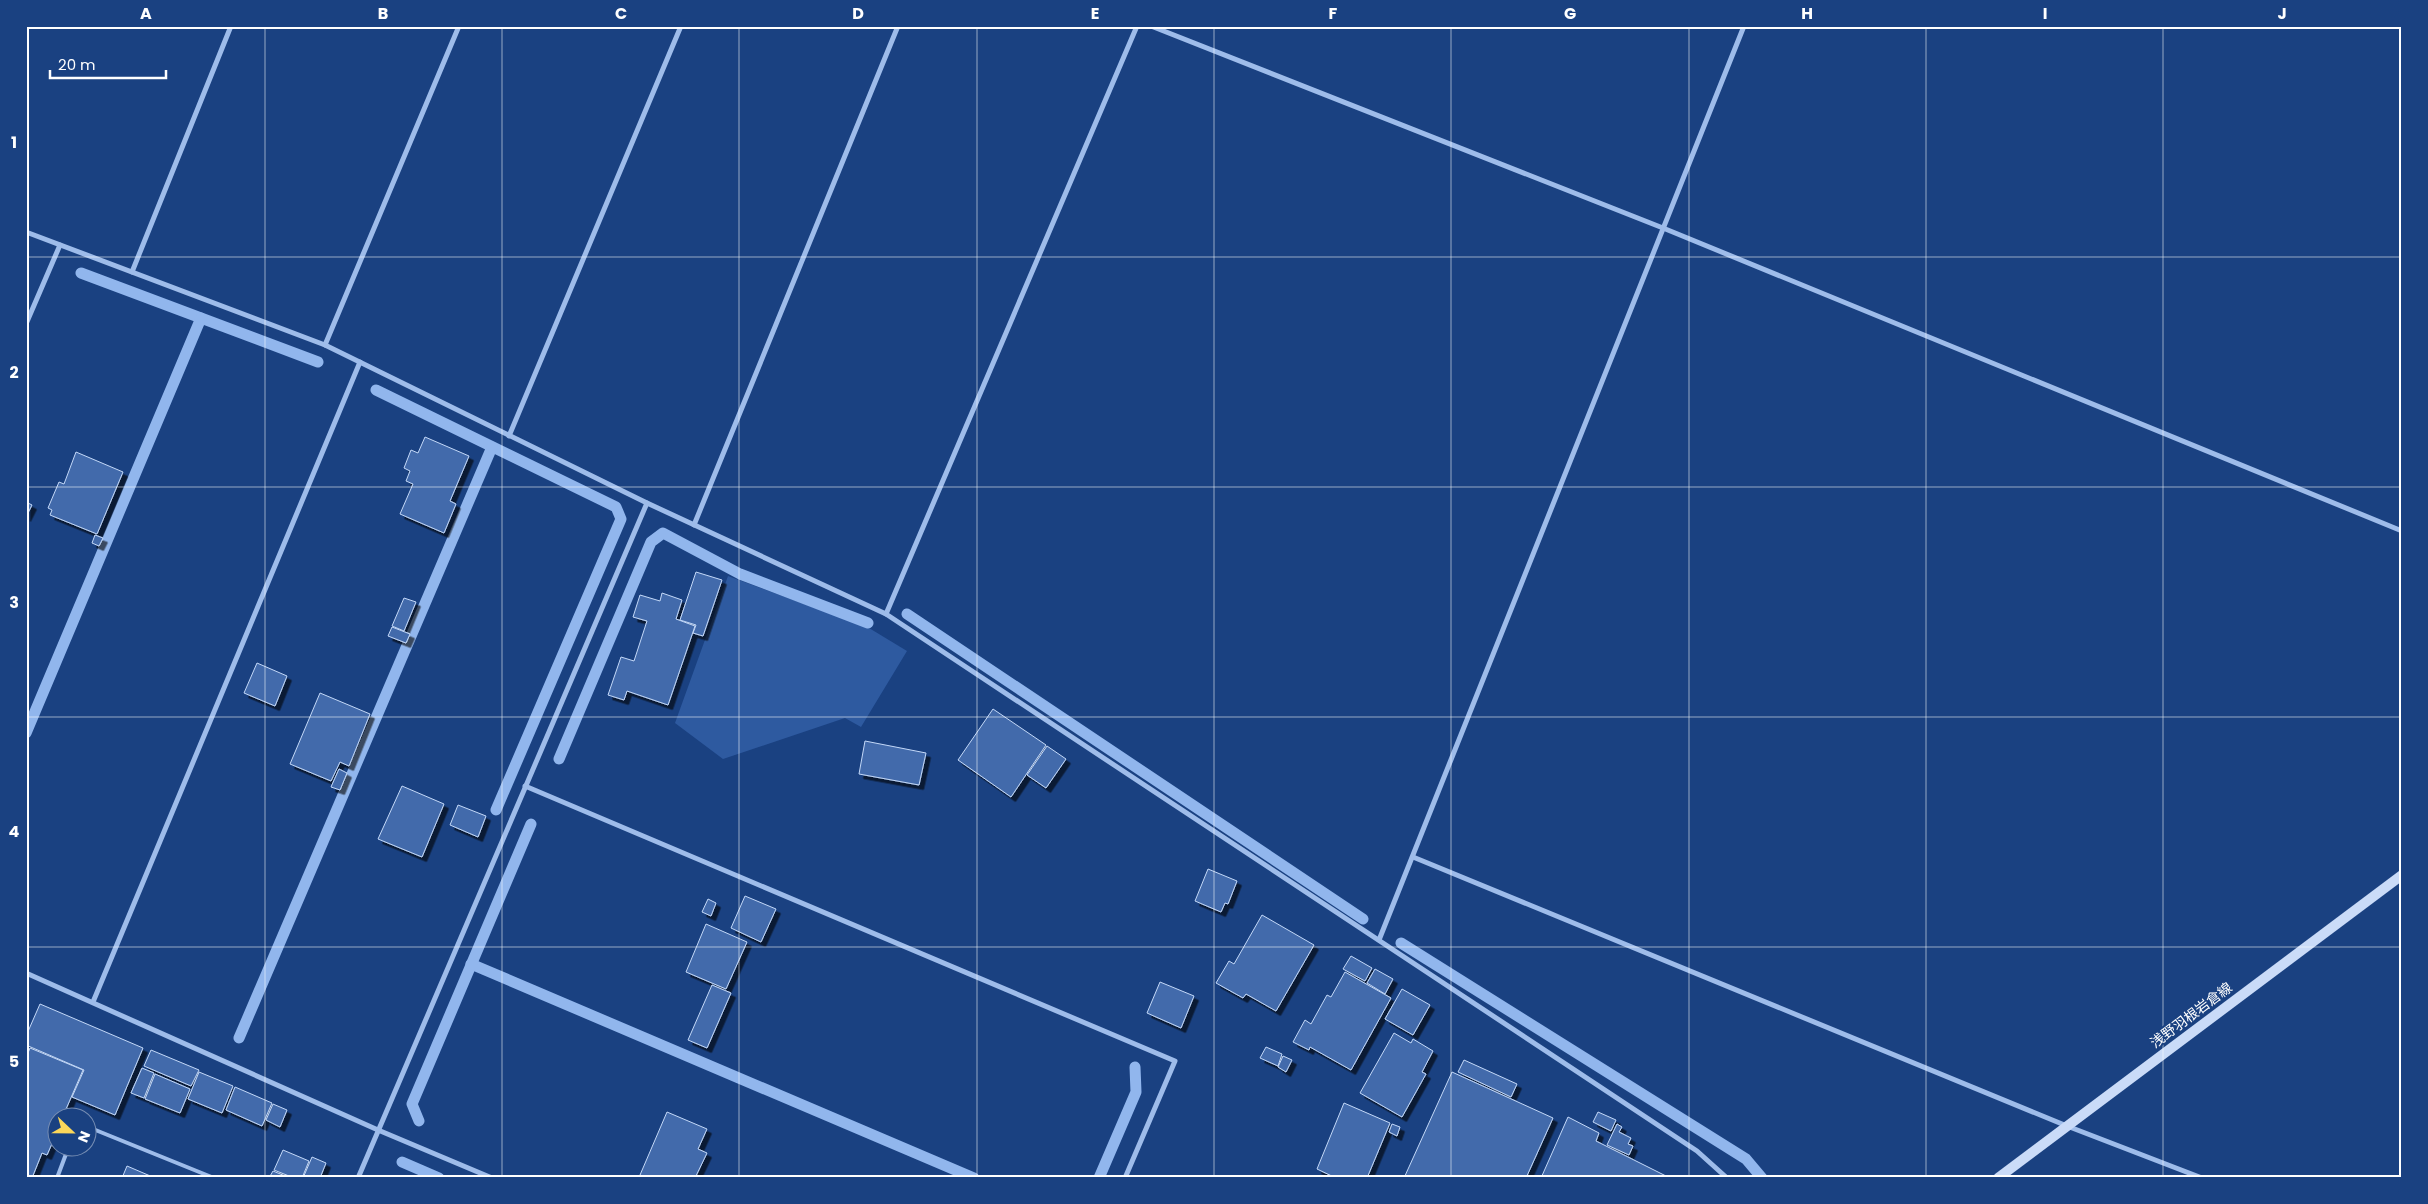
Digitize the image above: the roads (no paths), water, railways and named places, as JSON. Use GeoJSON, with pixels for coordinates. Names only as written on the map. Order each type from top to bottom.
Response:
{"type":"FeatureCollection","features":[{"type":"Feature","properties":{"kind":"main road","name":"浅野羽根岩倉線"},"geometry":{"type":"LineString","coordinates":[[1998,1178],[2402,874]]}},
{"type":"Feature","properties":{"kind":"street"},"geometry":{"type":"LineString","coordinates":[[132,272],[232,26]]}},
{"type":"Feature","properties":{"kind":"street"},"geometry":{"type":"LineString","coordinates":[[326,345],[459,26]]}},
{"type":"Feature","properties":{"kind":"street"},"geometry":{"type":"LineString","coordinates":[[509,436],[682,26]]}},
{"type":"Feature","properties":{"kind":"street"},"geometry":{"type":"LineString","coordinates":[[694,525],[898,26]]}},
{"type":"Feature","properties":{"kind":"street"},"geometry":{"type":"LineString","coordinates":[[886,614],[1136,26]]}},
{"type":"Feature","properties":{"kind":"street"},"geometry":{"type":"LineString","coordinates":[[1152,26],[1663,228],[2402,531]]}},
{"type":"Feature","properties":{"kind":"street"},"geometry":{"type":"LineString","coordinates":[[1378,940],[1413,857],[1744,26]]}},
{"type":"Feature","properties":{"kind":"street"},"geometry":{"type":"LineString","coordinates":[[26,232],[326,345],[647,503],[886,614],[1697,1151],[1726,1178]]}},
{"type":"Feature","properties":{"kind":"street"},"geometry":{"type":"LineString","coordinates":[[26,324],[60,245]]}},
{"type":"Feature","properties":{"kind":"street"},"geometry":{"type":"LineString","coordinates":[[93,1002],[360,362]]}},
{"type":"Feature","properties":{"kind":"street"},"geometry":{"type":"LineString","coordinates":[[358,1178],[647,503]]}},
{"type":"Feature","properties":{"kind":"street"},"geometry":{"type":"LineString","coordinates":[[525,786],[1175,1061],[1125,1178]]}},
{"type":"Feature","properties":{"kind":"street"},"geometry":{"type":"LineString","coordinates":[[1413,857],[2067,1126],[2202,1178]]}},
{"type":"Feature","properties":{"kind":"street"},"geometry":{"type":"LineString","coordinates":[[26,973],[378,1130],[492,1178]]}},
{"type":"Feature","properties":{"kind":"lane"},"geometry":{"type":"LineString","coordinates":[[98,1131],[214,1178]]}},
{"type":"Feature","properties":{"kind":"lane"},"geometry":{"type":"LineString","coordinates":[[57,1178],[65,1156]]}},
{"type":"Feature","properties":{"kind":"waterway"},"geometry":{"type":"LineString","coordinates":[[81,273],[318,362]]}},
{"type":"Feature","properties":{"kind":"waterway"},"geometry":{"type":"LineString","coordinates":[[26,733],[201,318]]}},
{"type":"Feature","properties":{"kind":"waterway"},"geometry":{"type":"LineString","coordinates":[[376,390],[616,507],[621,519],[496,810]]}},
{"type":"Feature","properties":{"kind":"waterway"},"geometry":{"type":"LineString","coordinates":[[239,1038],[492,447]]}},
{"type":"Feature","properties":{"kind":"waterway"},"geometry":{"type":"LineString","coordinates":[[559,759],[651,542],[663,533],[740,574],[868,623]]}},
{"type":"Feature","properties":{"kind":"waterway"},"geometry":{"type":"LineString","coordinates":[[907,614],[1363,919]]}},
{"type":"Feature","properties":{"kind":"waterway"},"geometry":{"type":"LineString","coordinates":[[419,1121],[412,1104],[531,824]]}},
{"type":"Feature","properties":{"kind":"waterway"},"geometry":{"type":"LineString","coordinates":[[1401,943],[1746,1159],[1762,1178]]}},
{"type":"Feature","properties":{"kind":"waterway"},"geometry":{"type":"LineString","coordinates":[[471,964],[974,1178]]}},
{"type":"Feature","properties":{"kind":"waterway"},"geometry":{"type":"LineString","coordinates":[[1099,1178],[1136,1092],[1135,1067]]}},
{"type":"Feature","properties":{"kind":"waterway"},"geometry":{"type":"LineString","coordinates":[[402,1162],[439,1178]]}}]}
